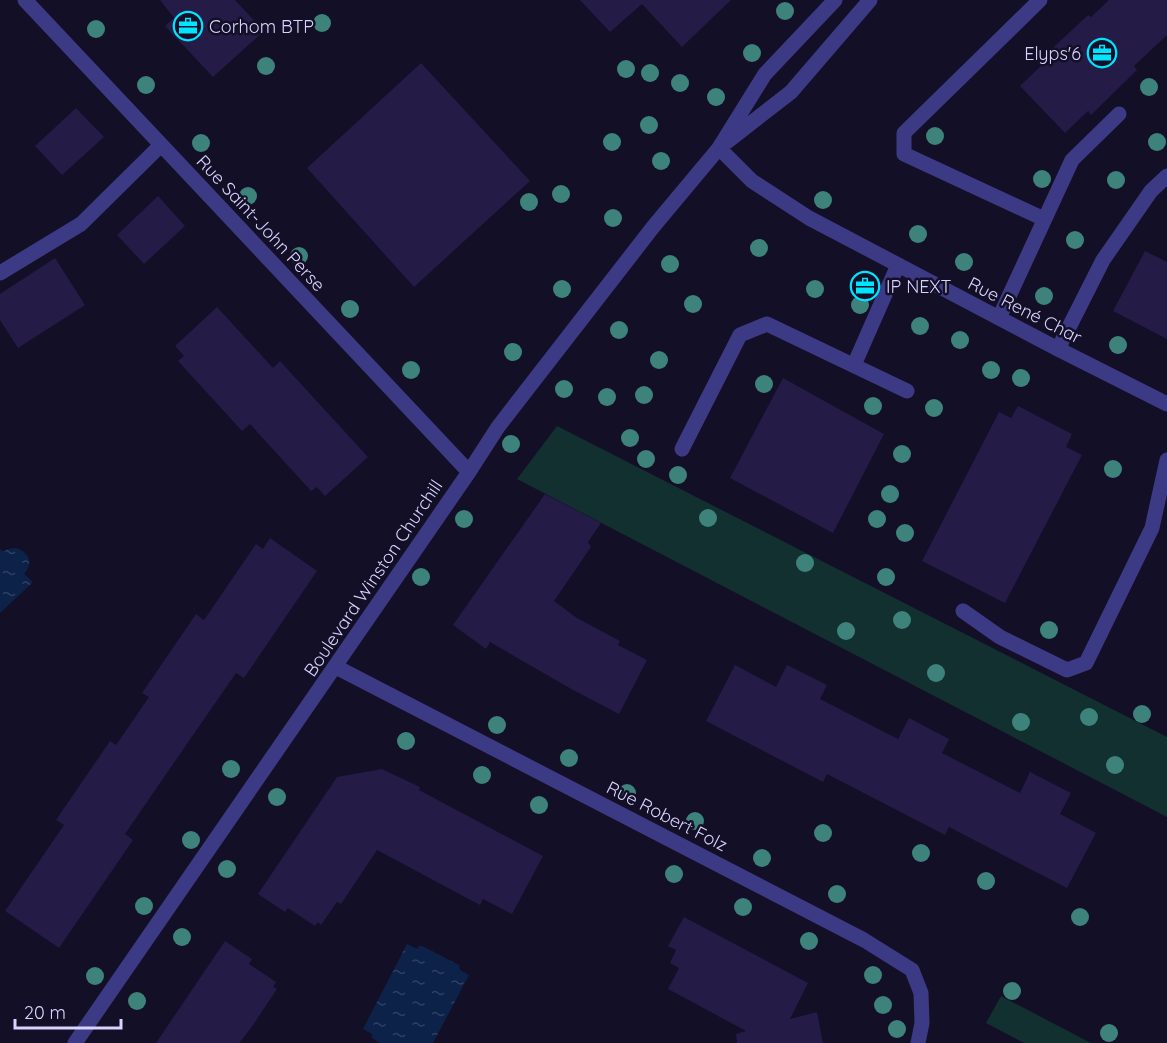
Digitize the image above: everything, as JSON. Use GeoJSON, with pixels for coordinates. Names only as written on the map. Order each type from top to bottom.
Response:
{"type":"FeatureCollection","features":[{"type":"Feature","properties":{"kind":"street","name":"Rue Saint-John Perse"},"geometry":{"type":"LineString","coordinates":[[25,0],[470,472]]}},
{"type":"Feature","properties":{"kind":"street","name":"Boulevard Winston Churchill"},"geometry":{"type":"LineString","coordinates":[[75,1043],[470,472],[498,427],[653,227],[719,148],[765,75],[835,0]]}},
{"type":"Feature","properties":{"kind":"street","name":"Boulevard Winston Churchill"},"geometry":{"type":"LineString","coordinates":[[719,148],[791,92],[870,0]]}},
{"type":"Feature","properties":{"kind":"street"},"geometry":{"type":"LineString","coordinates":[[1040,0],[904,133],[904,154],[1044,219]]}},
{"type":"Feature","properties":{"kind":"street"},"geometry":{"type":"LineString","coordinates":[[999,318],[1072,160],[1119,114]]}},
{"type":"Feature","properties":{"kind":"street"},"geometry":{"type":"LineString","coordinates":[[0,273],[81,224],[161,145]]}},
{"type":"Feature","properties":{"kind":"street","name":"Rue René Char"},"geometry":{"type":"LineString","coordinates":[[719,148],[762,189],[809,218],[1167,404]]}},
{"type":"Feature","properties":{"kind":"street"},"geometry":{"type":"LineString","coordinates":[[1058,349],[1102,260],[1151,191],[1167,176]]}},
{"type":"Feature","properties":{"kind":"street"},"geometry":{"type":"LineString","coordinates":[[854,365],[898,265]]}},
{"type":"Feature","properties":{"kind":"street"},"geometry":{"type":"LineString","coordinates":[[682,448],[740,334],[767,324],[907,391]]}},
{"type":"Feature","properties":{"kind":"street"},"geometry":{"type":"LineString","coordinates":[[963,611],[1000,637],[1067,670],[1086,663],[1152,528],[1167,460]]}},
{"type":"Feature","properties":{"kind":"street","name":"Rue Robert Folz"},"geometry":{"type":"LineString","coordinates":[[336,667],[854,935],[912,970],[921,993],[922,1023],[918,1043]]}},
{"type":"Feature","properties":{"kind":"green space"},"geometry":{"type":"Polygon","coordinates":[[[557,426],[1167,737],[1167,817],[517,479],[557,426]]]}},
{"type":"Feature","properties":{"kind":"green space"},"geometry":{"type":"Polygon","coordinates":[[[1001,996],[1091,1043],[1024,1043],[986,1023],[1001,996]]]}},
{"type":"Feature","properties":{"kind":"water"},"geometry":{"type":"Polygon","coordinates":[[[16,548],[29,558],[29,566],[24,574],[33,582],[0,613],[0,549],[3,552],[16,548]]]}},
{"type":"Feature","properties":{"kind":"water"},"geometry":{"type":"Polygon","coordinates":[[[407,944],[417,949],[422,946],[459,965],[460,970],[469,975],[433,1043],[379,1043],[372,1038],[372,1034],[363,1029],[407,944]]]}},
{"type":"Feature","properties":{"kind":"building"},"geometry":{"type":"Polygon","coordinates":[[[160,0],[235,0],[264,31],[213,77],[165,26],[174,18],[160,0]]]}},
{"type":"Feature","properties":{"kind":"building"},"geometry":{"type":"Polygon","coordinates":[[[580,0],[731,0],[682,47],[642,4],[610,32],[580,0]]]}},
{"type":"Feature","properties":{"kind":"building"},"geometry":{"type":"Polygon","coordinates":[[[1109,0],[1167,0],[1167,35],[1134,66],[1137,70],[1091,115],[1088,111],[1065,133],[1020,86],[1043,64],[1040,60],[1088,15],[1091,17],[1109,0]]]}},
{"type":"Feature","properties":{"kind":"building"},"geometry":{"type":"Polygon","coordinates":[[[421,63],[530,181],[414,287],[307,168],[421,63]]]}},
{"type":"Feature","properties":{"kind":"building"},"geometry":{"type":"Polygon","coordinates":[[[76,108],[104,137],[62,175],[35,146],[76,108]]]}},
{"type":"Feature","properties":{"kind":"building"},"geometry":{"type":"Polygon","coordinates":[[[158,196],[185,226],[144,264],[117,235],[158,196]]]}},
{"type":"Feature","properties":{"kind":"building"},"geometry":{"type":"Polygon","coordinates":[[[1145,251],[1167,262],[1167,339],[1113,311],[1145,251]]]}},
{"type":"Feature","properties":{"kind":"building"},"geometry":{"type":"Polygon","coordinates":[[[55,258],[85,305],[18,348],[0,320],[0,294],[55,258]]]}},
{"type":"Feature","properties":{"kind":"building"},"geometry":{"type":"Polygon","coordinates":[[[217,307],[273,368],[280,361],[368,457],[325,496],[317,487],[311,491],[250,424],[242,431],[178,361],[184,356],[175,346],[217,307]]]}},
{"type":"Feature","properties":{"kind":"building"},"geometry":{"type":"Polygon","coordinates":[[[783,378],[884,434],[833,533],[730,478],[783,378]]]}},
{"type":"Feature","properties":{"kind":"building"},"geometry":{"type":"Polygon","coordinates":[[[1018,406],[1072,434],[1066,447],[1082,455],[1005,603],[922,561],[999,412],[1011,418],[1018,406]]]}},
{"type":"Feature","properties":{"kind":"building"},"geometry":{"type":"Polygon","coordinates":[[[545,494],[601,523],[588,542],[591,547],[554,601],[577,618],[620,641],[618,645],[647,660],[619,714],[490,642],[486,649],[453,625],[545,494]]]}},
{"type":"Feature","properties":{"kind":"building"},"geometry":{"type":"Polygon","coordinates":[[[270,538],[317,571],[244,678],[236,673],[125,834],[133,840],[59,948],[5,911],[64,825],[56,820],[110,741],[116,745],[149,697],[142,693],[196,614],[204,620],[256,544],[263,549],[270,538]]]}},
{"type":"Feature","properties":{"kind":"building"},"geometry":{"type":"Polygon","coordinates":[[[735,665],[776,687],[787,665],[827,685],[820,699],[898,739],[909,718],[949,739],[942,753],[1020,793],[1030,772],[1071,793],[1060,814],[1096,833],[1067,888],[949,827],[945,835],[827,774],[823,782],[706,721],[735,665]]]}},
{"type":"Feature","properties":{"kind":"building"},"geometry":{"type":"Polygon","coordinates":[[[382,769],[420,787],[419,790],[543,856],[512,914],[483,899],[480,905],[377,850],[341,904],[337,902],[321,925],[318,922],[315,926],[288,908],[285,912],[258,894],[337,777],[382,769]]]}},
{"type":"Feature","properties":{"kind":"building"},"geometry":{"type":"Polygon","coordinates":[[[684,917],[808,983],[790,1019],[817,1012],[823,1043],[737,1043],[736,1034],[746,1031],[668,989],[679,968],[670,963],[676,950],[668,946],[684,917]]]}},
{"type":"Feature","properties":{"kind":"building"},"geometry":{"type":"Polygon","coordinates":[[[225,941],[252,959],[249,964],[276,982],[273,987],[277,989],[251,1028],[239,1043],[156,1043],[225,941]]]}},
{"type":"Feature","properties":{"kind":"place","name":"Corhom BTP"},"geometry":{"type":"Point","coordinates":[188,26]}},
{"type":"Feature","properties":{"kind":"place","name":"Elyps'6"},"geometry":{"type":"Point","coordinates":[1102,53]}},
{"type":"Feature","properties":{"kind":"place","name":"IP NEXT"},"geometry":{"type":"Point","coordinates":[865,286]}}]}
